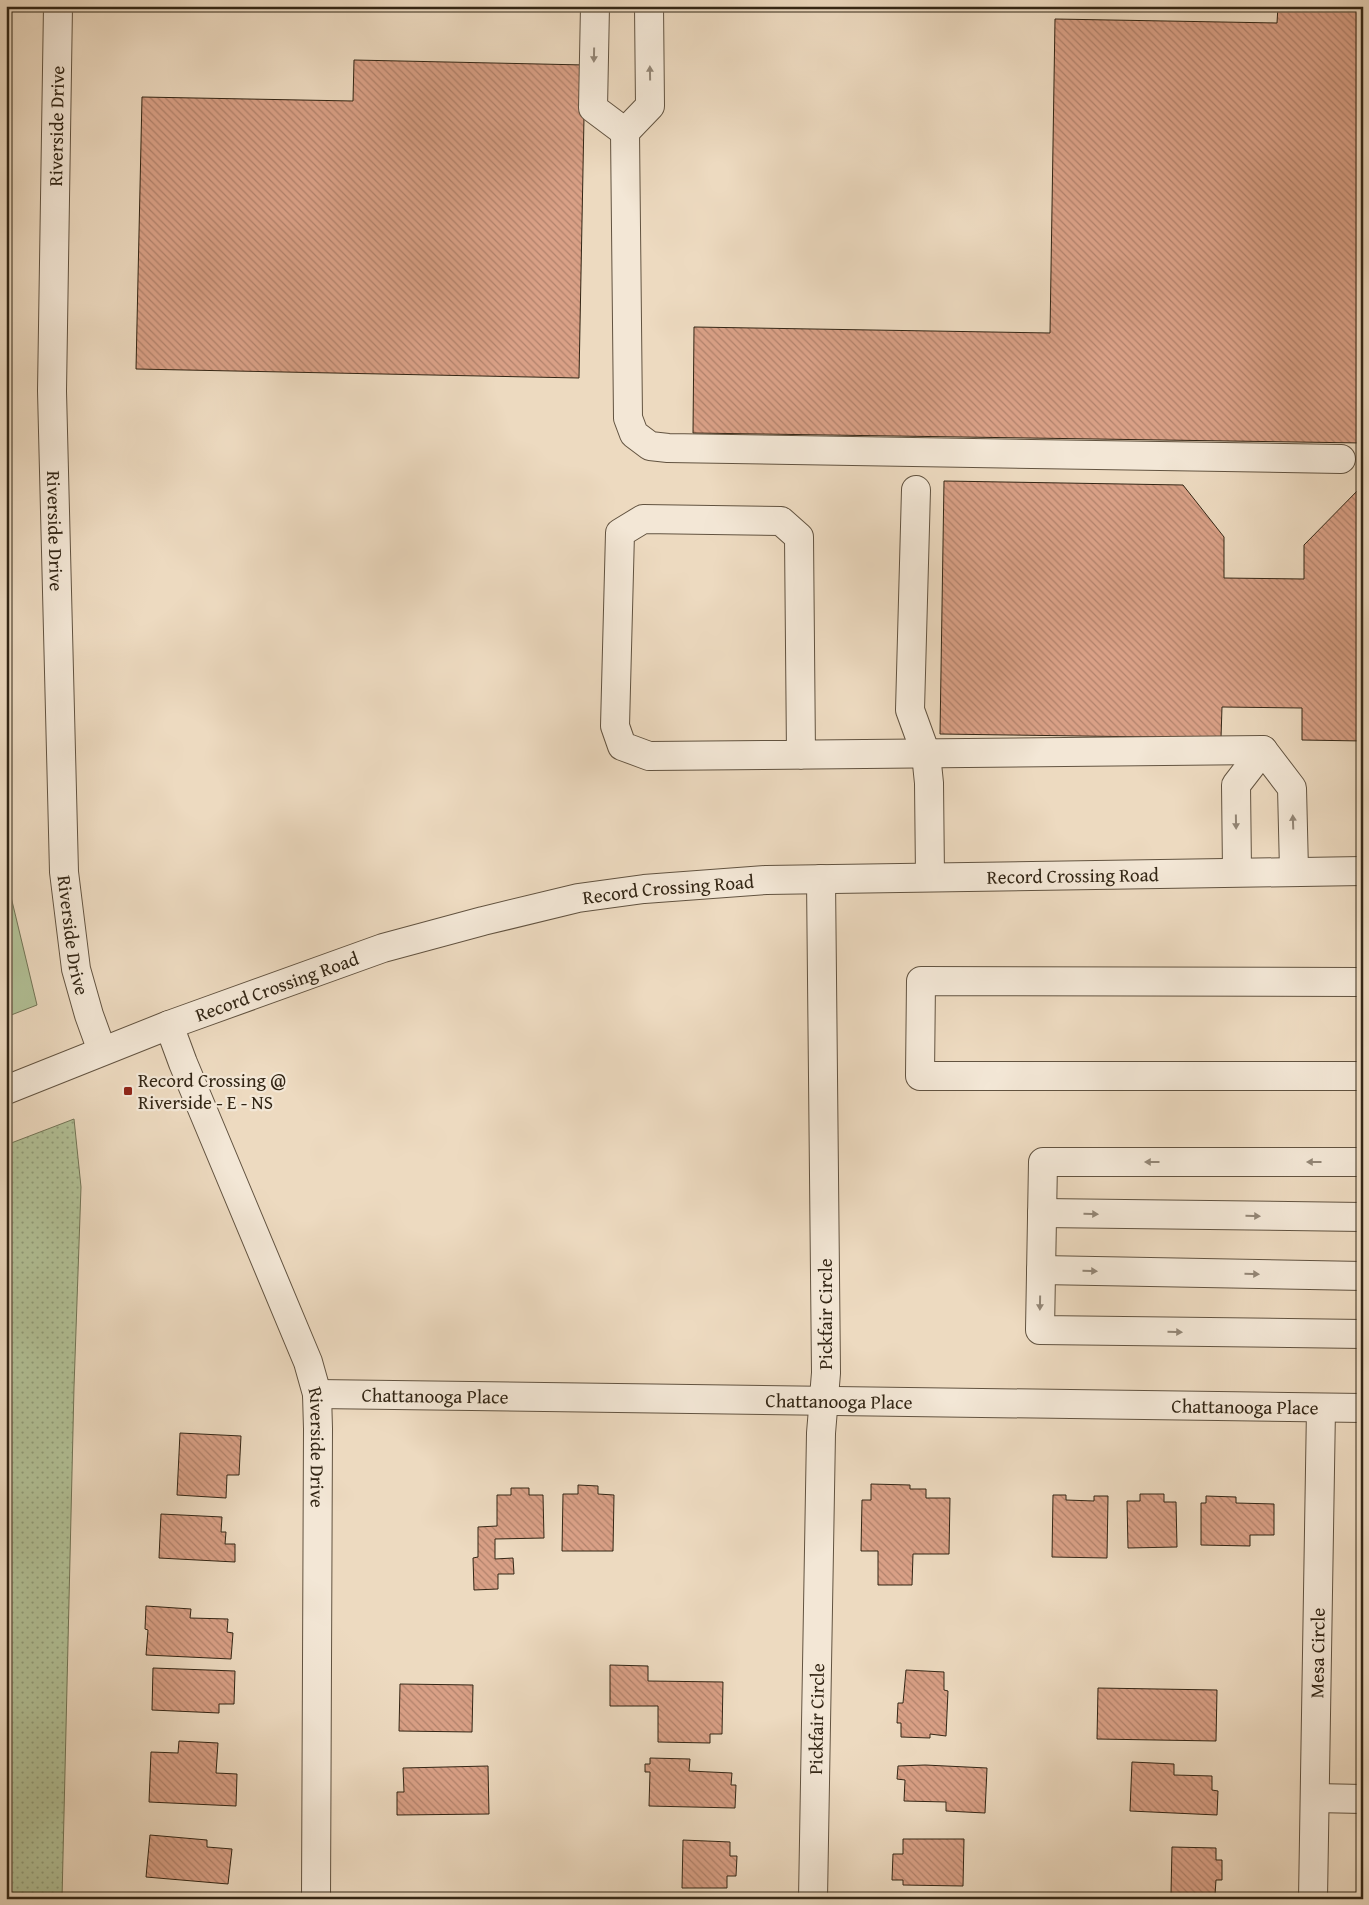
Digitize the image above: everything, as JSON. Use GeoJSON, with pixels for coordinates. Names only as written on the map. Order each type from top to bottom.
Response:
{"type":"FeatureCollection","features":[{"type":"Feature","properties":{"kind":"street","name":"Riverside Drive"},"geometry":{"type":"LineString","coordinates":[[58,6],[52,391],[64,872],[76,968],[89,1015],[102,1051]]}},
{"type":"Feature","properties":{"kind":"street"},"geometry":{"type":"LineString","coordinates":[[596,6],[593,108],[625,132]]}},
{"type":"Feature","properties":{"kind":"street"},"geometry":{"type":"LineString","coordinates":[[649,6],[650,106],[625,132],[628,418],[634,434],[650,446],[1341,459]]}},
{"type":"Feature","properties":{"kind":"street"},"geometry":{"type":"LineString","coordinates":[[916,490],[910,710],[926,754],[929,783],[930,877]]}},
{"type":"Feature","properties":{"kind":"street"},"geometry":{"type":"LineString","coordinates":[[801,755],[799,537],[781,521],[643,519],[620,533],[615,726],[622,746],[649,756],[801,755],[926,754],[1263,750]]}},
{"type":"Feature","properties":{"kind":"street"},"geometry":{"type":"LineString","coordinates":[[1263,750],[1292,788],[1294,870]]}},
{"type":"Feature","properties":{"kind":"street"},"geometry":{"type":"LineString","coordinates":[[1238,872],[1236,785],[1263,750]]}},
{"type":"Feature","properties":{"kind":"street","name":"Record Crossing Road"},"geometry":{"type":"LineString","coordinates":[[6,1090],[169,1025],[383,948],[578,898],[644,889],[766,880],[1363,870]]}},
{"type":"Feature","properties":{"kind":"street","name":"Pickfair Circle"},"geometry":{"type":"LineString","coordinates":[[813,1899],[821,1442],[826,1373],[822,879]]}},
{"type":"Feature","properties":{"kind":"street"},"geometry":{"type":"LineString","coordinates":[[1363,982],[922,981],[920,1076],[1363,1076]]}},
{"type":"Feature","properties":{"kind":"street","name":"Riverside Drive"},"geometry":{"type":"LineString","coordinates":[[169,1025],[308,1362],[317,1394],[316,1899]]}},
{"type":"Feature","properties":{"kind":"street"},"geometry":{"type":"LineString","coordinates":[[1363,1162],[1043,1162],[1040,1330],[1363,1334]]}},
{"type":"Feature","properties":{"kind":"street"},"geometry":{"type":"LineString","coordinates":[[1042,1213],[1363,1217]]}},
{"type":"Feature","properties":{"kind":"street"},"geometry":{"type":"LineString","coordinates":[[1041,1270],[1363,1276]]}},
{"type":"Feature","properties":{"kind":"street","name":"Chattanooga Place"},"geometry":{"type":"LineString","coordinates":[[317,1394],[1363,1408]]}},
{"type":"Feature","properties":{"kind":"street","name":"Mesa Circle"},"geometry":{"type":"LineString","coordinates":[[1314,1899],[1321,1408]]}},
{"type":"Feature","properties":{"kind":"street"},"geometry":{"type":"LineString","coordinates":[[1315,1798],[1363,1799]]}},
{"type":"Feature","properties":{"kind":"green space"},"geometry":{"type":"Polygon","coordinates":[[[6,876],[37,1005],[6,1017],[6,876]]]}},
{"type":"Feature","properties":{"kind":"green space"},"geometry":{"type":"Polygon","coordinates":[[[74,1119],[81,1187],[74,1387],[62,1899],[6,1899],[6,1145],[74,1119]]]}},
{"type":"Feature","properties":{"kind":"building"},"geometry":{"type":"Polygon","coordinates":[[[1278,6],[1363,6],[1363,443],[693,433],[694,327],[1050,333],[1055,19],[1277,23],[1278,6]]]}},
{"type":"Feature","properties":{"kind":"building"},"geometry":{"type":"Polygon","coordinates":[[[354,60],[585,65],[579,378],[136,369],[142,97],[353,101],[354,60]]]}},
{"type":"Feature","properties":{"kind":"building"},"geometry":{"type":"Polygon","coordinates":[[[944,481],[1183,485],[1224,537],[1224,578],[1304,579],[1304,545],[1363,485],[1363,741],[1302,740],[1302,708],[1222,707],[1221,738],[940,734],[944,481]]]}},
{"type":"Feature","properties":{"kind":"building"},"geometry":{"type":"Polygon","coordinates":[[[180,1433],[241,1436],[239,1475],[227,1475],[226,1498],[177,1495],[180,1433]]]}},
{"type":"Feature","properties":{"kind":"building"},"geometry":{"type":"Polygon","coordinates":[[[871,1484],[910,1485],[910,1489],[926,1489],[926,1498],[950,1498],[949,1554],[913,1554],[912,1585],[878,1585],[878,1551],[861,1551],[862,1500],[871,1500],[871,1484]]]}},
{"type":"Feature","properties":{"kind":"building"},"geometry":{"type":"Polygon","coordinates":[[[578,1485],[598,1486],[598,1494],[614,1495],[613,1551],[562,1551],[563,1494],[578,1494],[578,1485]]]}},
{"type":"Feature","properties":{"kind":"building"},"geometry":{"type":"Polygon","coordinates":[[[511,1488],[529,1488],[529,1495],[543,1495],[544,1538],[495,1539],[495,1559],[513,1558],[514,1574],[498,1574],[498,1589],[474,1590],[473,1558],[478,1557],[478,1527],[497,1526],[497,1495],[511,1495],[511,1488]]]}},
{"type":"Feature","properties":{"kind":"building"},"geometry":{"type":"Polygon","coordinates":[[[1140,1494],[1164,1494],[1164,1502],[1176,1502],[1177,1547],[1128,1548],[1127,1501],[1140,1501],[1140,1494]]]}},
{"type":"Feature","properties":{"kind":"building"},"geometry":{"type":"Polygon","coordinates":[[[1053,1495],[1066,1495],[1066,1500],[1094,1501],[1094,1496],[1108,1496],[1107,1558],[1052,1557],[1053,1495]]]}},
{"type":"Feature","properties":{"kind":"building"},"geometry":{"type":"Polygon","coordinates":[[[1206,1496],[1236,1497],[1236,1503],[1274,1504],[1274,1535],[1250,1535],[1250,1546],[1201,1545],[1201,1503],[1206,1503],[1206,1496]]]}},
{"type":"Feature","properties":{"kind":"building"},"geometry":{"type":"Polygon","coordinates":[[[161,1514],[222,1517],[221,1532],[226,1532],[225,1544],[235,1544],[235,1562],[159,1558],[161,1514]]]}},
{"type":"Feature","properties":{"kind":"building"},"geometry":{"type":"Polygon","coordinates":[[[146,1606],[191,1609],[190,1618],[228,1619],[227,1632],[233,1633],[231,1659],[146,1655],[148,1630],[145,1629],[146,1606]]]}},
{"type":"Feature","properties":{"kind":"building"},"geometry":{"type":"Polygon","coordinates":[[[610,1665],[648,1666],[648,1681],[723,1682],[722,1734],[710,1734],[710,1743],[658,1742],[658,1706],[610,1706],[610,1665]]]}},
{"type":"Feature","properties":{"kind":"building"},"geometry":{"type":"Polygon","coordinates":[[[153,1668],[235,1671],[234,1704],[219,1704],[219,1713],[152,1710],[153,1668]]]}},
{"type":"Feature","properties":{"kind":"building"},"geometry":{"type":"Polygon","coordinates":[[[906,1670],[944,1672],[944,1690],[948,1691],[946,1736],[930,1734],[930,1738],[901,1737],[901,1723],[897,1723],[898,1703],[903,1703],[906,1670]]]}},
{"type":"Feature","properties":{"kind":"building"},"geometry":{"type":"Polygon","coordinates":[[[400,1684],[473,1685],[472,1732],[399,1731],[400,1684]]]}},
{"type":"Feature","properties":{"kind":"building"},"geometry":{"type":"Polygon","coordinates":[[[1098,1688],[1217,1690],[1216,1741],[1097,1739],[1098,1688]]]}},
{"type":"Feature","properties":{"kind":"building"},"geometry":{"type":"Polygon","coordinates":[[[179,1741],[218,1743],[216,1773],[237,1774],[236,1806],[149,1802],[151,1752],[178,1753],[179,1741]]]}},
{"type":"Feature","properties":{"kind":"building"},"geometry":{"type":"Polygon","coordinates":[[[650,1758],[690,1759],[689,1771],[732,1773],[731,1785],[736,1785],[735,1808],[649,1806],[650,1772],[645,1772],[645,1764],[650,1764],[650,1758]]]}},
{"type":"Feature","properties":{"kind":"building"},"geometry":{"type":"Polygon","coordinates":[[[1132,1762],[1174,1764],[1174,1775],[1212,1776],[1212,1790],[1218,1791],[1217,1815],[1130,1811],[1132,1762]]]}},
{"type":"Feature","properties":{"kind":"building"},"geometry":{"type":"Polygon","coordinates":[[[925,1765],[987,1768],[985,1813],[946,1811],[946,1802],[904,1801],[905,1780],[897,1779],[898,1766],[925,1765]]]}},
{"type":"Feature","properties":{"kind":"building"},"geometry":{"type":"Polygon","coordinates":[[[488,1766],[489,1814],[397,1815],[397,1792],[404,1792],[403,1768],[488,1766]]]}},
{"type":"Feature","properties":{"kind":"building"},"geometry":{"type":"Polygon","coordinates":[[[150,1835],[207,1840],[207,1847],[232,1849],[228,1884],[146,1877],[150,1835]]]}},
{"type":"Feature","properties":{"kind":"building"},"geometry":{"type":"Polygon","coordinates":[[[903,1839],[964,1839],[963,1886],[903,1885],[903,1880],[892,1880],[893,1854],[903,1854],[903,1839]]]}},
{"type":"Feature","properties":{"kind":"building"},"geometry":{"type":"Polygon","coordinates":[[[683,1840],[730,1842],[730,1856],[737,1856],[736,1876],[727,1876],[727,1888],[682,1888],[683,1840]]]}},
{"type":"Feature","properties":{"kind":"building"},"geometry":{"type":"Polygon","coordinates":[[[1172,1847],[1216,1848],[1216,1860],[1222,1860],[1222,1880],[1216,1880],[1215,1895],[1171,1894],[1172,1847]]]}},
{"type":"Feature","properties":{"kind":"building"},"geometry":{"type":"Polygon","coordinates":[[[174,1895],[226,1899],[174,1899],[174,1895]]]}},
{"type":"Feature","properties":{"kind":"place","name":"Record Crossing @ Riverside - E - NS"},"geometry":{"type":"Point","coordinates":[128,1091]}}]}
